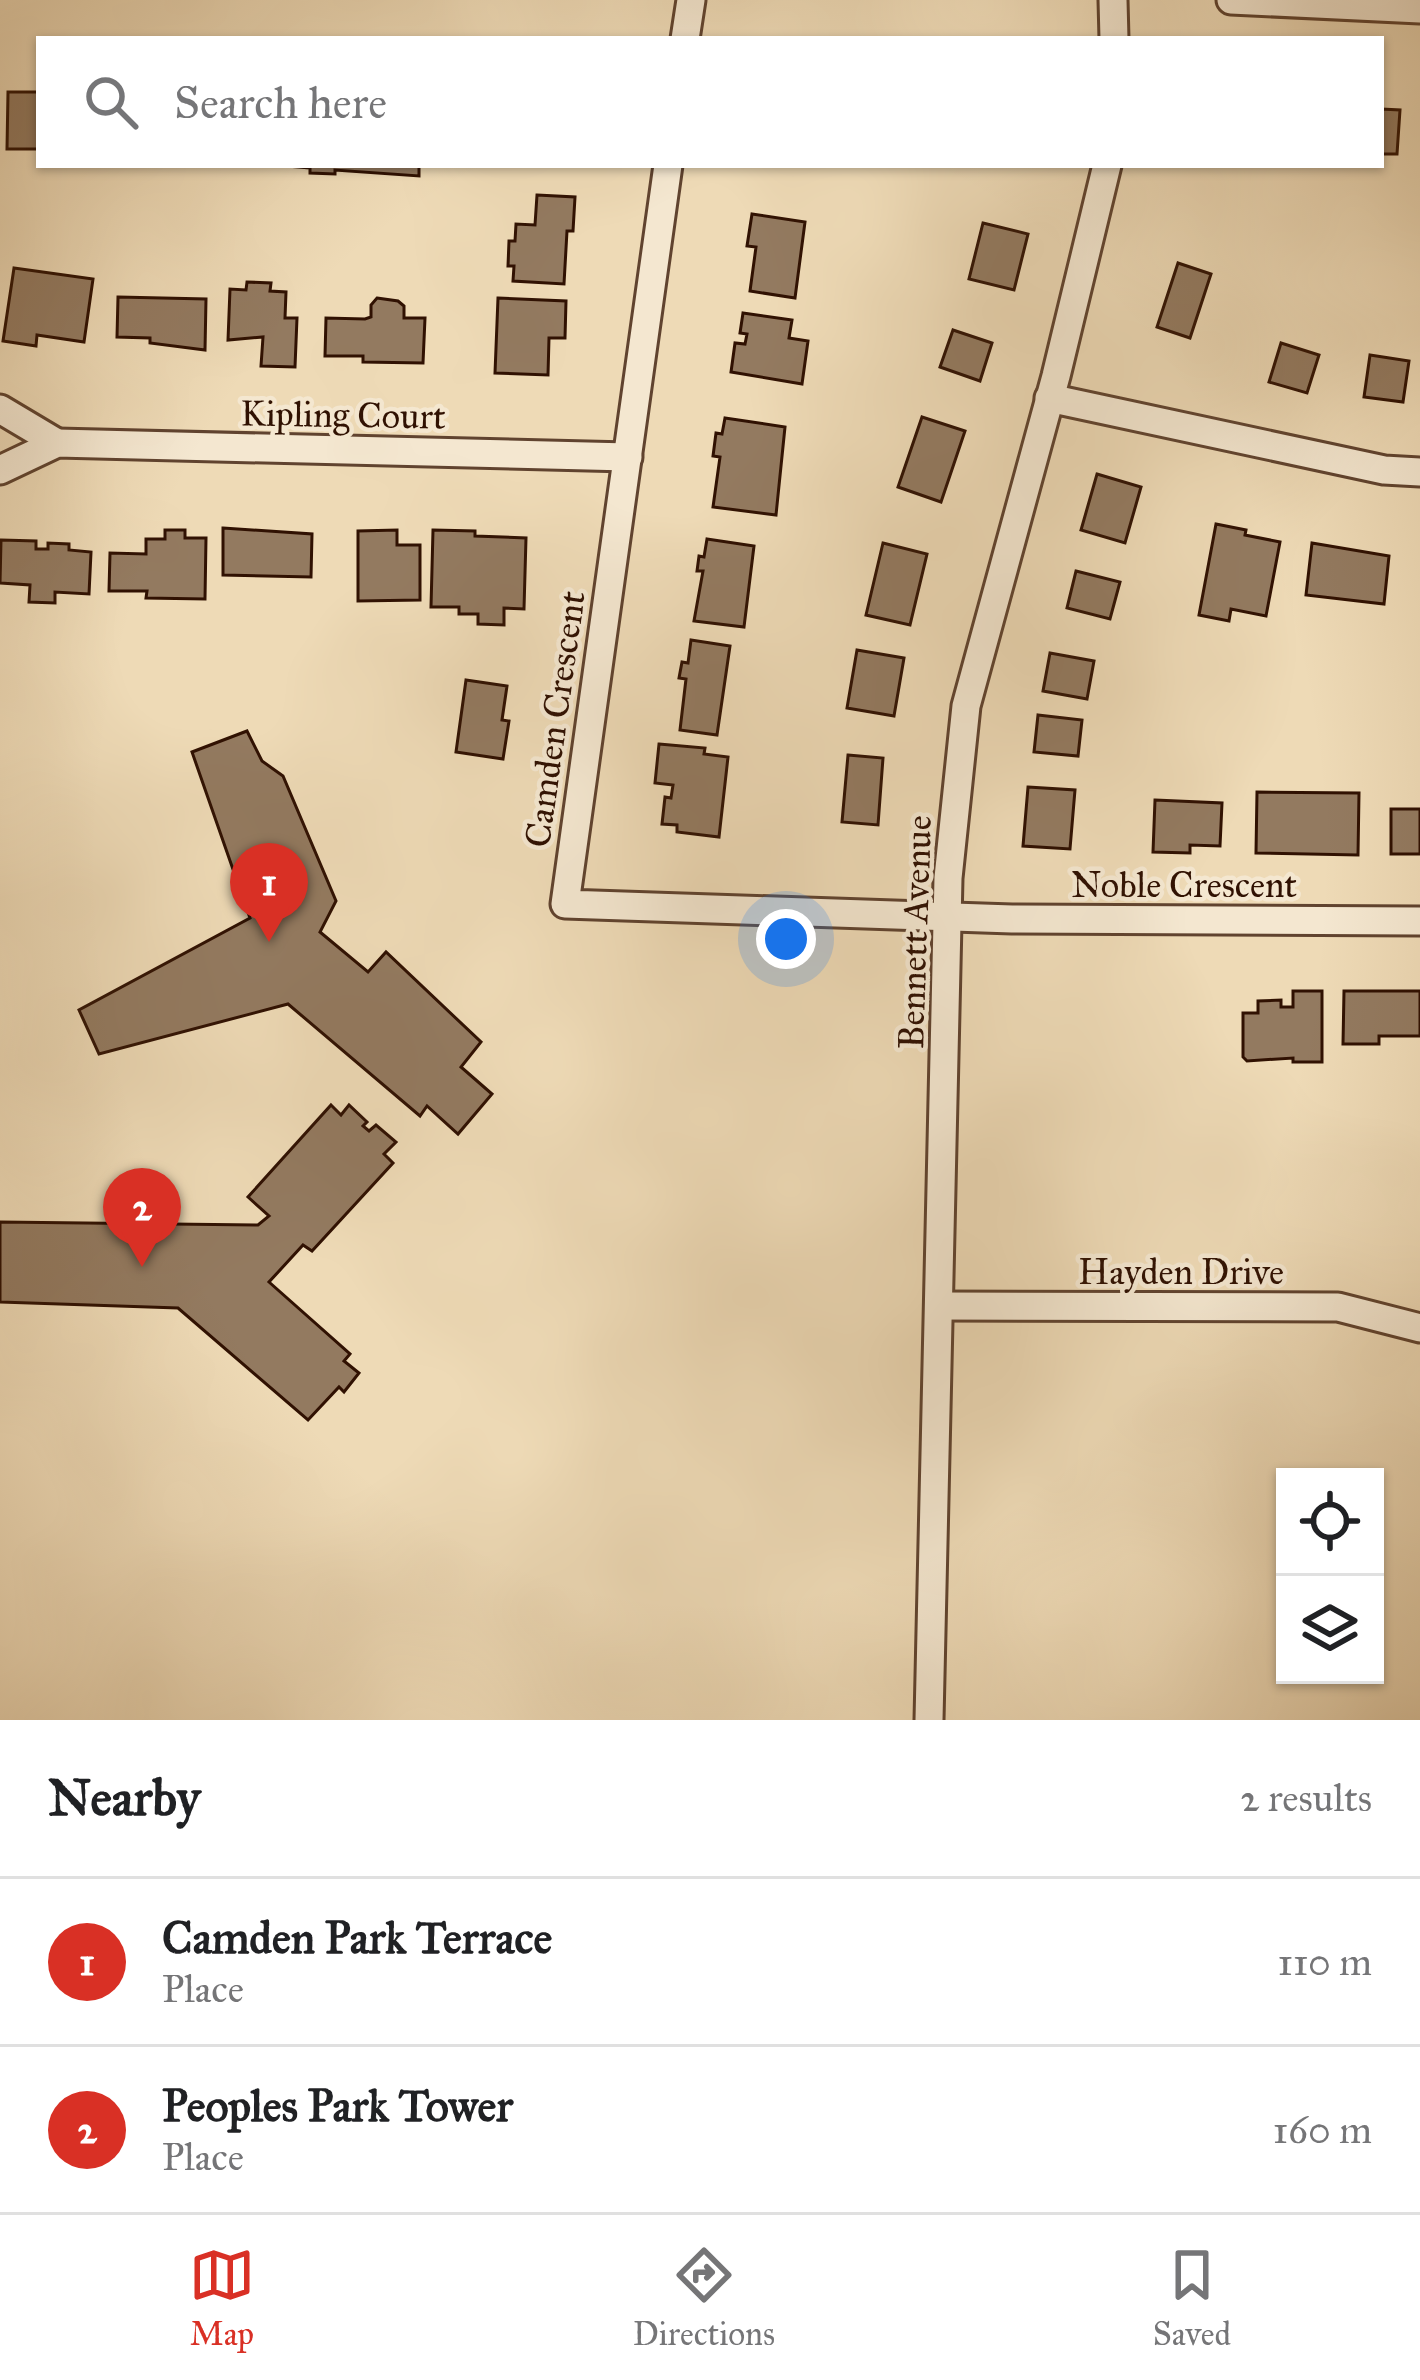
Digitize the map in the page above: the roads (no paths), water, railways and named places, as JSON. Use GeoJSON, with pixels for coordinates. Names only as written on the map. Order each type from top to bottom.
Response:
{"type":"FeatureCollection","features":[{"type":"Feature","properties":{"kind":"street"},"geometry":{"type":"LineString","coordinates":[[686,36],[691,0]]}},
{"type":"Feature","properties":{"kind":"street"},"geometry":{"type":"LineString","coordinates":[[1114,0],[1114,36]]}},
{"type":"Feature","properties":{"kind":"street"},"geometry":{"type":"LineString","coordinates":[[1231,0],[1420,9]]}},
{"type":"Feature","properties":{"kind":"street","name":"Camden Crescent"},"geometry":{"type":"LineString","coordinates":[[668,168],[565,904],[947,914]]}},
{"type":"Feature","properties":{"kind":"street","name":"Bennett Avenue"},"geometry":{"type":"LineString","coordinates":[[929,1720],[947,914],[966,706],[1106,168]]}},
{"type":"Feature","properties":{"kind":"street"},"geometry":{"type":"LineString","coordinates":[[1049,398],[1384,470],[1420,472]]}},
{"type":"Feature","properties":{"kind":"street","name":"Kipling Court"},"geometry":{"type":"LineString","coordinates":[[0,409],[57,443]]}},
{"type":"Feature","properties":{"kind":"street","name":"Kipling Court"},"geometry":{"type":"LineString","coordinates":[[0,470],[57,443],[628,457]]}},
{"type":"Feature","properties":{"kind":"street","name":"Noble Crescent"},"geometry":{"type":"LineString","coordinates":[[947,914],[1012,919],[1420,922]]}},
{"type":"Feature","properties":{"kind":"street","name":"Hayden Drive"},"geometry":{"type":"LineString","coordinates":[[939,1306],[1337,1307],[1420,1328]]}},
{"type":"Feature","properties":{"kind":"place","name":"Camden Park Terrace"},"geometry":{"type":"Point","coordinates":[269,942]}},
{"type":"Feature","properties":{"kind":"place","name":"Peoples Park Tower"},"geometry":{"type":"Point","coordinates":[142,1267]}}]}
